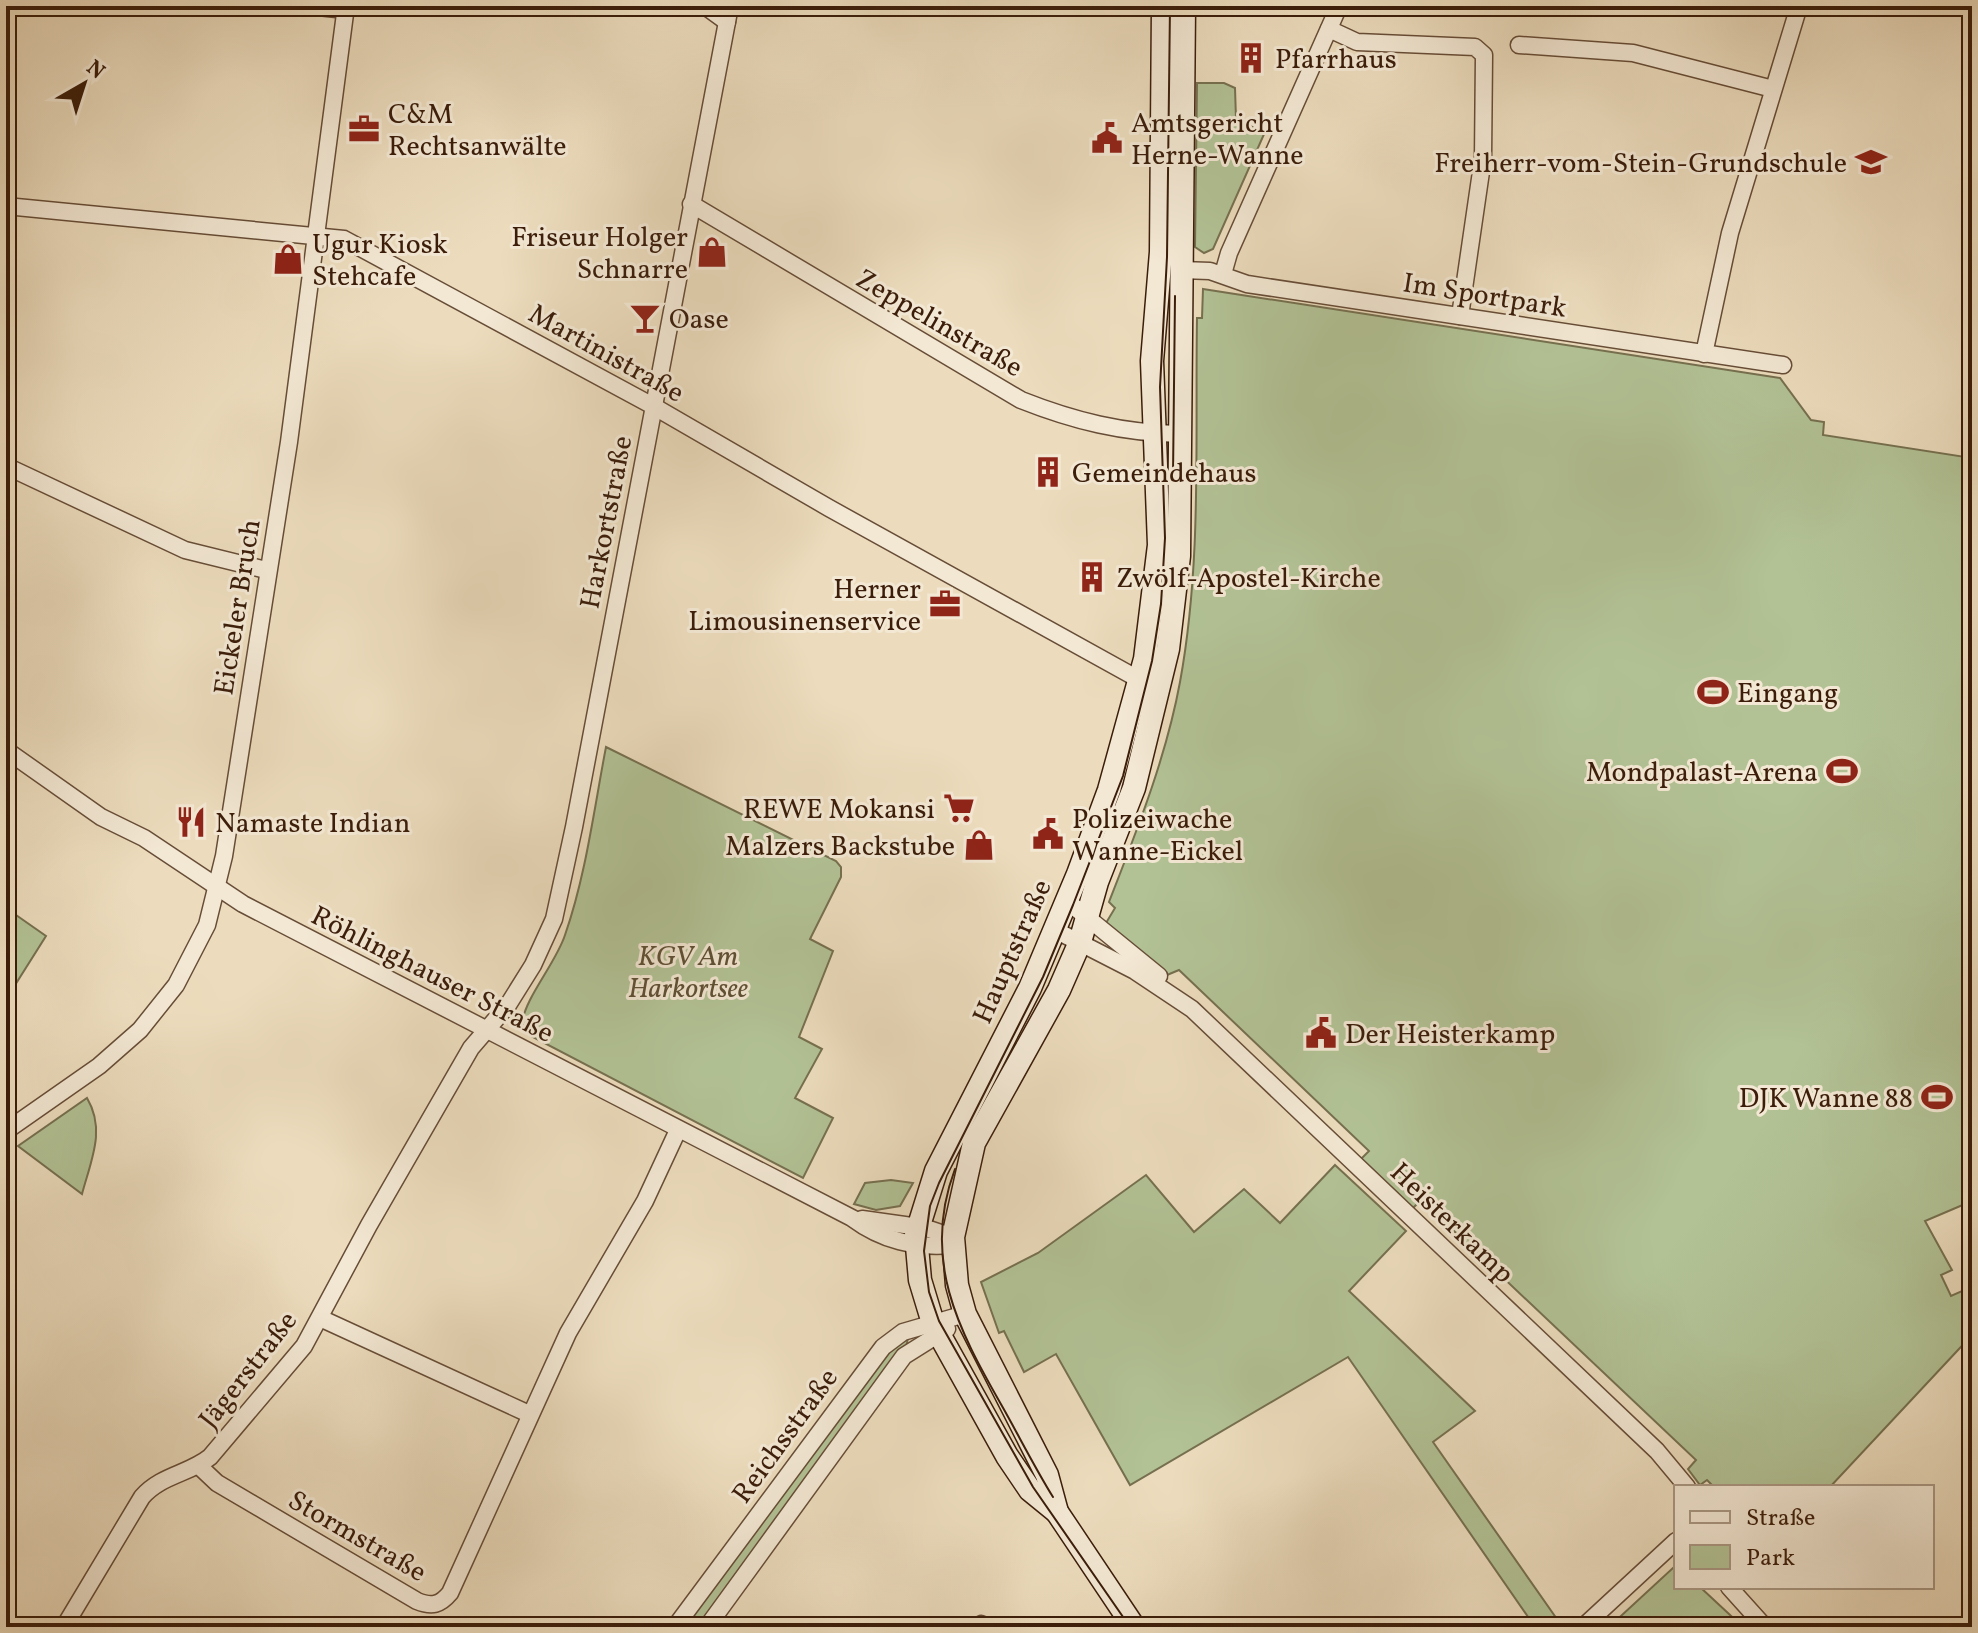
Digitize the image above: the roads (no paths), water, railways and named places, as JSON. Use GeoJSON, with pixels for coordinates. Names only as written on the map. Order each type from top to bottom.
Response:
{"type":"FeatureCollection","features":[{"type":"Feature","properties":{"kind":"street"},"geometry":{"type":"LineString","coordinates":[[309,6],[346,8]]}},
{"type":"Feature","properties":{"kind":"street"},"geometry":{"type":"LineString","coordinates":[[705,6],[729,14]]}},
{"type":"Feature","properties":{"kind":"street","name":"Hauptstraße"},"geometry":{"type":"LineString","coordinates":[[1134,1627],[1057,1512],[1040,1461],[966,1317],[952,1241],[974,1143],[1059,990],[1080,942],[1097,882],[1137,777],[1168,649],[1179,556],[1180,434],[1170,270],[1163,6]]}},
{"type":"Feature","properties":{"kind":"street","name":"Hauptstraße"},"geometry":{"type":"LineString","coordinates":[[1057,1512],[1030,1490],[1007,1456],[936,1328],[923,1295],[917,1236],[936,1171],[1024,1000],[1067,901],[1109,790],[1140,680],[1153,613],[1159,545],[1152,361],[1170,270],[1184,6]]}},
{"type":"Feature","properties":{"kind":"street"},"geometry":{"type":"LineString","coordinates":[[1223,274],[1229,253],[1339,6]]}},
{"type":"Feature","properties":{"kind":"street"},"geometry":{"type":"LineString","coordinates":[[1704,354],[1730,233],[1799,6]]}},
{"type":"Feature","properties":{"kind":"street","name":"Eickeler Bruch"},"geometry":{"type":"LineString","coordinates":[[6,1131],[99,1066],[140,1030],[189,964],[207,925],[217,888],[289,442],[346,8]]}},
{"type":"Feature","properties":{"kind":"street","name":"Harkortstraße"},"geometry":{"type":"LineString","coordinates":[[486,1028],[508,1005],[533,965],[554,919],[729,14]]}},
{"type":"Feature","properties":{"kind":"street"},"geometry":{"type":"LineString","coordinates":[[1329,29],[1357,42],[1481,50],[1484,55],[1483,158],[1460,316]]}},
{"type":"Feature","properties":{"kind":"street"},"geometry":{"type":"LineString","coordinates":[[1519,45],[1633,53],[1773,89]]}},
{"type":"Feature","properties":{"kind":"street","name":"Zeppelinstraße"},"geometry":{"type":"LineString","coordinates":[[691,204],[1021,400],[1068,419],[1154,434],[1180,434]]}},
{"type":"Feature","properties":{"kind":"street","name":"Martinistraße"},"geometry":{"type":"LineString","coordinates":[[6,206],[318,234],[357,244],[653,406],[829,508],[1140,680]]}},
{"type":"Feature","properties":{"kind":"street","name":"Im Sportpark"},"geometry":{"type":"LineString","coordinates":[[1170,270],[1223,274],[1247,284],[1783,365]]}},
{"type":"Feature","properties":{"kind":"street"},"geometry":{"type":"LineString","coordinates":[[6,466],[185,550],[266,570]]}},
{"type":"Feature","properties":{"kind":"street","name":"Röhlinghauser Straße"},"geometry":{"type":"LineString","coordinates":[[6,750],[101,817],[144,838],[217,888],[282,925],[852,1218],[917,1236],[952,1241]]}},
{"type":"Feature","properties":{"kind":"street","name":"Heisterkamp"},"geometry":{"type":"LineString","coordinates":[[1067,901],[1163,979],[1179,998],[1657,1451],[1685,1485]]}},
{"type":"Feature","properties":{"kind":"street","name":"Heisterkamp"},"geometry":{"type":"LineString","coordinates":[[1055,930],[1179,998]]}},
{"type":"Feature","properties":{"kind":"street","name":"Jägerstraße"},"geometry":{"type":"LineString","coordinates":[[64,1627],[142,1497],[167,1477],[199,1466],[296,1357],[369,1225],[486,1028]]}},
{"type":"Feature","properties":{"kind":"street","name":"Stormstraße"},"geometry":{"type":"LineString","coordinates":[[199,1466],[217,1483],[417,1601],[432,1605],[450,1593],[568,1333],[645,1201],[678,1130]]}},
{"type":"Feature","properties":{"kind":"street","name":"Reichsstraße"},"geometry":{"type":"LineString","coordinates":[[675,1627],[873,1358],[893,1339],[966,1317]]}},
{"type":"Feature","properties":{"kind":"street"},"geometry":{"type":"LineString","coordinates":[[320,1318],[529,1414]]}},
{"type":"Feature","properties":{"kind":"street","name":"Reichsstraße"},"geometry":{"type":"LineString","coordinates":[[707,1627],[904,1356],[936,1328]]}},
{"type":"Feature","properties":{"kind":"street"},"geometry":{"type":"LineString","coordinates":[[1583,1627],[1674,1543]]}},
{"type":"Feature","properties":{"kind":"street"},"geometry":{"type":"LineString","coordinates":[[1731,1589],[1765,1627]]}},
{"type":"Feature","properties":{"kind":"tram line"},"geometry":{"type":"LineString","coordinates":[[1130,1627],[1033,1487],[939,1321],[929,1292],[924,1251],[930,1206],[939,1183],[1043,977],[1123,776],[1152,661],[1161,604],[1165,538],[1160,387],[1167,257],[1170,6]]}},
{"type":"Feature","properties":{"kind":"tram line"},"geometry":{"type":"LineString","coordinates":[[1173,476],[1175,296]]}},
{"type":"Feature","properties":{"kind":"tram line"},"geometry":{"type":"LineString","coordinates":[[955,1169],[945,1202],[942,1233],[943,1263],[949,1292],[971,1349],[1053,1497]]}},
{"type":"Feature","properties":{"kind":"place","name":"Pfarrhaus"},"geometry":{"type":"Point","coordinates":[1251,58]}},
{"type":"Feature","properties":{"kind":"place","name":"C&M Rechtsanwälte"},"geometry":{"type":"Point","coordinates":[364,129]}},
{"type":"Feature","properties":{"kind":"place","name":"Amtsgericht Herne-Wanne"},"geometry":{"type":"Point","coordinates":[1107,138]}},
{"type":"Feature","properties":{"kind":"place","name":"Freiherr-vom-Stein-Grundschule"},"geometry":{"type":"Point","coordinates":[1871,162]}},
{"type":"Feature","properties":{"kind":"place","name":"Friseur Holger Schnarre"},"geometry":{"type":"Point","coordinates":[712,252]}},
{"type":"Feature","properties":{"kind":"place","name":"Ugur Kiosk Stehcafe"},"geometry":{"type":"Point","coordinates":[288,259]}},
{"type":"Feature","properties":{"kind":"place","name":"Oase"},"geometry":{"type":"Point","coordinates":[645,318]}},
{"type":"Feature","properties":{"kind":"place","name":"Gemeindehaus"},"geometry":{"type":"Point","coordinates":[1048,472]}},
{"type":"Feature","properties":{"kind":"place","name":"Zwölf-Apostel-Kirche"},"geometry":{"type":"Point","coordinates":[1092,577]}},
{"type":"Feature","properties":{"kind":"place","name":"Herner Limousinenservice"},"geometry":{"type":"Point","coordinates":[945,604]}},
{"type":"Feature","properties":{"kind":"place","name":"Eingang"},"geometry":{"type":"Point","coordinates":[1713,692]}},
{"type":"Feature","properties":{"kind":"place","name":"Mondpalast-Arena"},"geometry":{"type":"Point","coordinates":[1842,771]}},
{"type":"Feature","properties":{"kind":"place","name":"REWE Mokansi"},"geometry":{"type":"Point","coordinates":[959,808]}},
{"type":"Feature","properties":{"kind":"place","name":"Namaste Indian"},"geometry":{"type":"Point","coordinates":[191,822]}},
{"type":"Feature","properties":{"kind":"place","name":"Polizeiwache Wanne-Eickel"},"geometry":{"type":"Point","coordinates":[1048,834]}},
{"type":"Feature","properties":{"kind":"place","name":"Malzers Backstube"},"geometry":{"type":"Point","coordinates":[979,845]}},
{"type":"Feature","properties":{"kind":"place","name":"Der Heisterkamp"},"geometry":{"type":"Point","coordinates":[1321,1033]}},
{"type":"Feature","properties":{"kind":"place","name":"DJK Wanne 88"},"geometry":{"type":"Point","coordinates":[1937,1097]}},
{"type":"Feature","properties":{"kind":"park label","name":"KGV Am Harkortsee"},"geometry":{"type":"Point","coordinates":[688,971]}}]}
